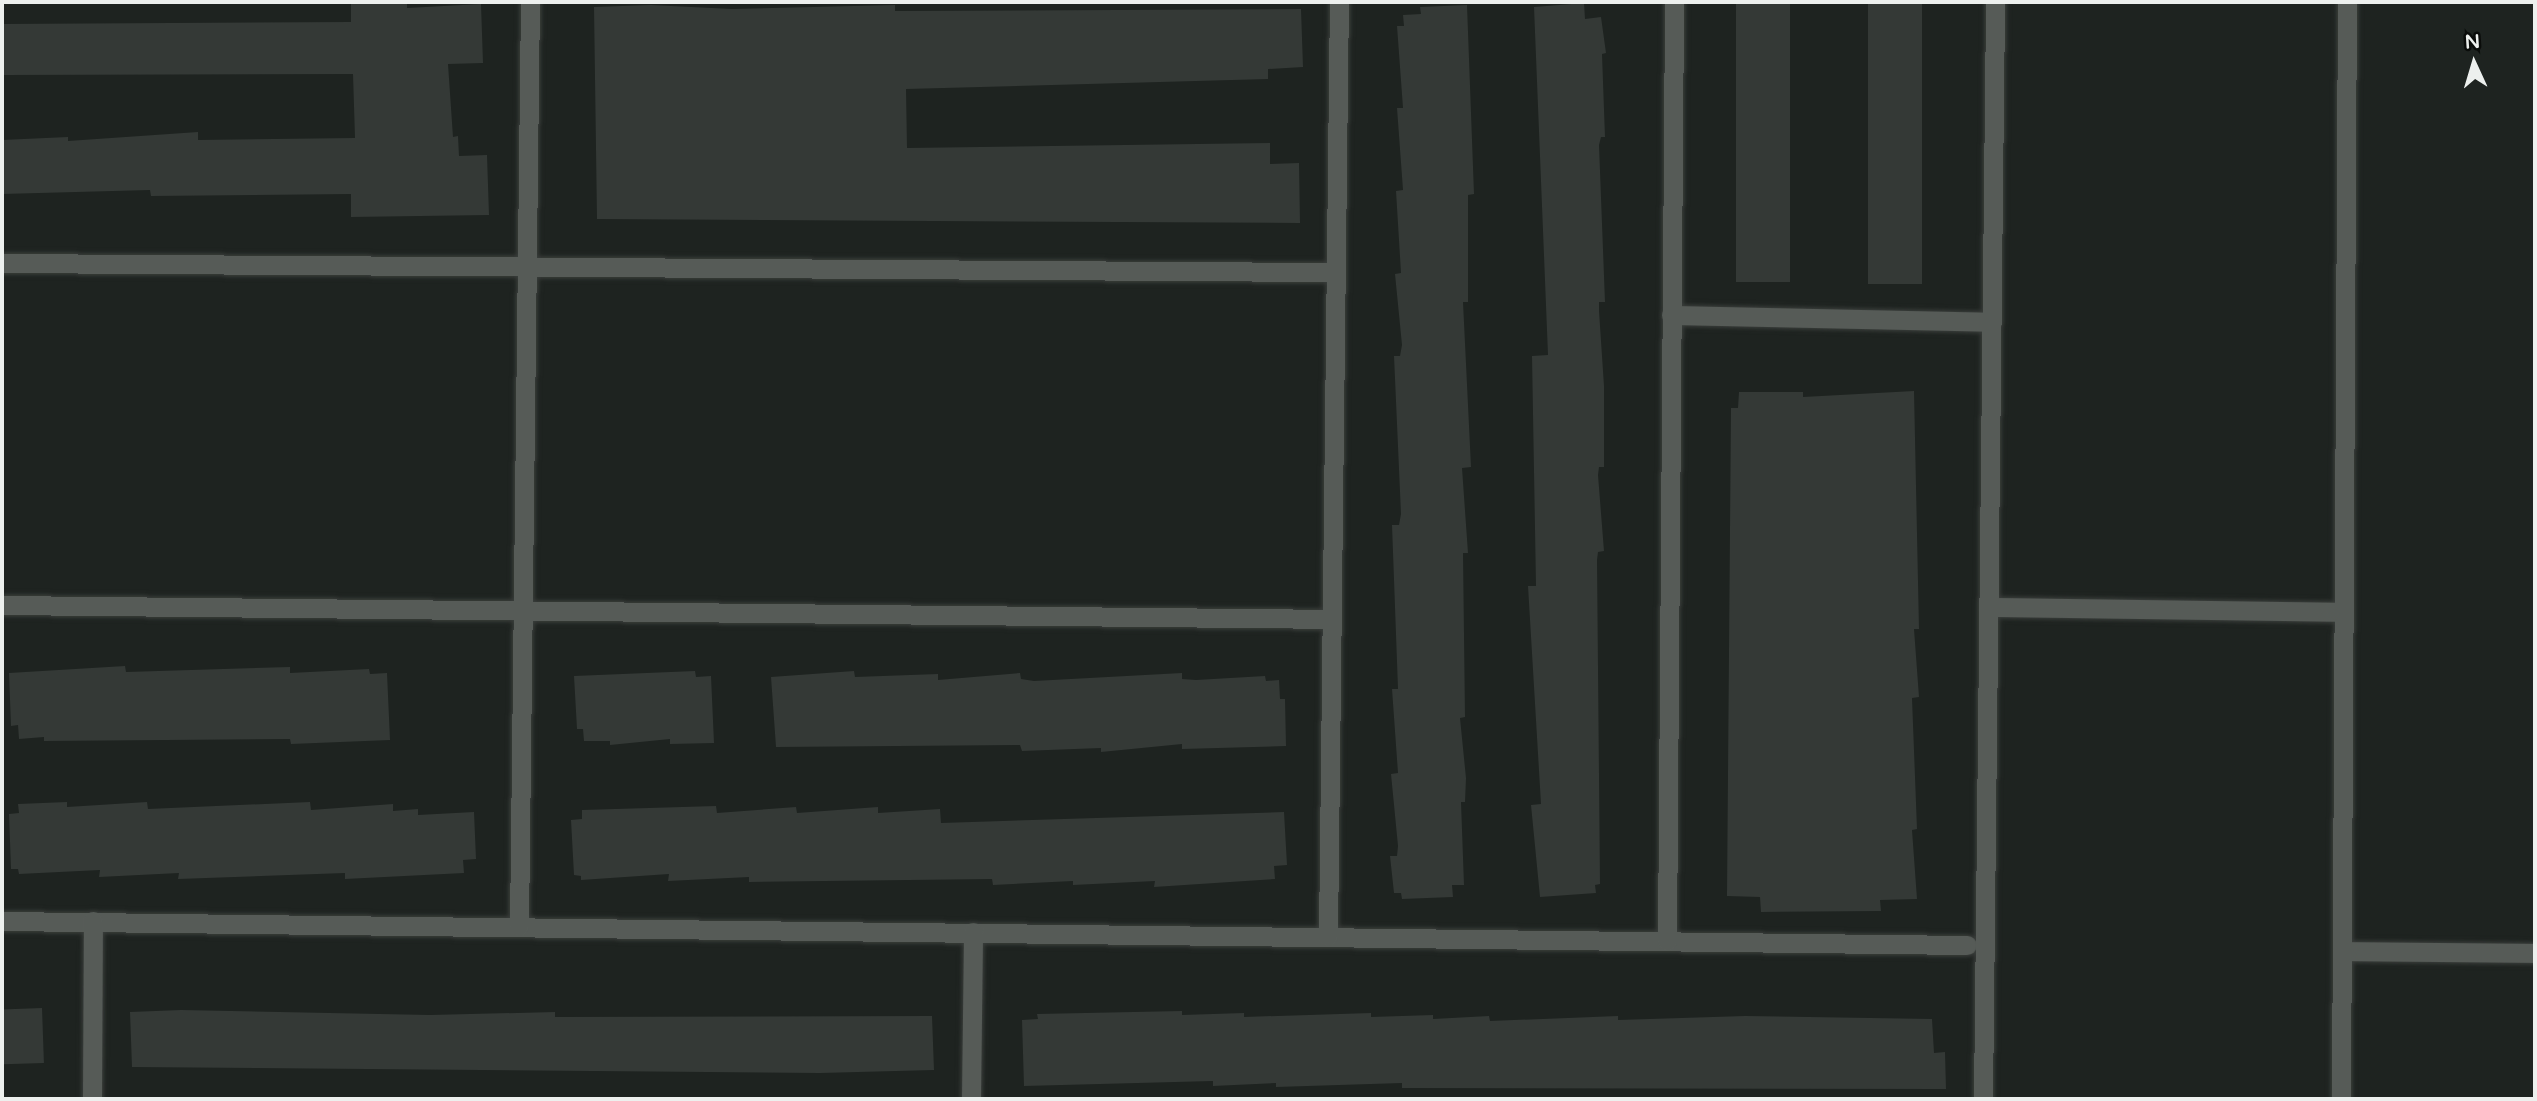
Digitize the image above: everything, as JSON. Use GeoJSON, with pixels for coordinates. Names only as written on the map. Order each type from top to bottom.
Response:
{"type":"FeatureCollection","features":[{"type":"Feature","properties":{"kind":"street"},"geometry":{"type":"LineString","coordinates":[[519,926],[520,610],[530,2]]}},
{"type":"Feature","properties":{"kind":"street"},"geometry":{"type":"LineString","coordinates":[[1328,936],[1339,2]]}},
{"type":"Feature","properties":{"kind":"street"},"geometry":{"type":"LineString","coordinates":[[1667,941],[1674,2]]}},
{"type":"Feature","properties":{"kind":"street"},"geometry":{"type":"LineString","coordinates":[[1983,1099],[1995,2]]}},
{"type":"Feature","properties":{"kind":"street"},"geometry":{"type":"LineString","coordinates":[[2341,1099],[2347,2]]}},
{"type":"Feature","properties":{"kind":"street"},"geometry":{"type":"LineString","coordinates":[[2,263],[1336,272]]}},
{"type":"Feature","properties":{"kind":"street"},"geometry":{"type":"LineString","coordinates":[[1671,315],[1992,322]]}},
{"type":"Feature","properties":{"kind":"street"},"geometry":{"type":"LineString","coordinates":[[2,605],[1332,619]]}},
{"type":"Feature","properties":{"kind":"street"},"geometry":{"type":"LineString","coordinates":[[1988,607],[2344,612]]}},
{"type":"Feature","properties":{"kind":"street"},"geometry":{"type":"LineString","coordinates":[[2,921],[1967,945]]}},
{"type":"Feature","properties":{"kind":"street"},"geometry":{"type":"LineString","coordinates":[[92,1099],[93,922]]}},
{"type":"Feature","properties":{"kind":"street"},"geometry":{"type":"LineString","coordinates":[[971,1099],[974,932]]}},
{"type":"Feature","properties":{"kind":"street"},"geometry":{"type":"LineString","coordinates":[[2342,951],[2535,953]]}},
{"type":"Feature","properties":{"kind":"building"},"geometry":{"type":"Polygon","coordinates":[[[407,2],[407,8],[481,4],[483,63],[448,64],[453,137],[458,136],[459,156],[487,155],[489,215],[351,217],[351,194],[151,196],[150,190],[2,194],[2,140],[68,137],[68,141],[198,132],[198,140],[355,138],[353,74],[2,75],[2,24],[351,22],[351,4],[407,2]]]}},
{"type":"Feature","properties":{"kind":"building"},"geometry":{"type":"Polygon","coordinates":[[[1736,2],[1790,2],[1790,282],[1736,282],[1736,2]]]}},
{"type":"Feature","properties":{"kind":"building"},"geometry":{"type":"Polygon","coordinates":[[[1868,2],[1922,2],[1922,284],[1868,284],[1868,2]]]}},
{"type":"Feature","properties":{"kind":"building"},"geometry":{"type":"Polygon","coordinates":[[[1584,3],[1585,19],[1601,17],[1606,53],[1602,54],[1605,137],[1601,137],[1599,145],[1605,302],[1599,302],[1604,386],[1604,467],[1599,467],[1598,475],[1604,551],[1598,552],[1597,560],[1600,884],[1595,885],[1596,893],[1540,897],[1531,805],[1541,804],[1528,586],[1536,586],[1532,356],[1548,355],[1534,7],[1584,3]]]}},
{"type":"Feature","properties":{"kind":"building"},"geometry":{"type":"Polygon","coordinates":[[[651,5],[732,9],[895,5],[895,11],[1301,9],[1303,67],[1268,69],[1268,79],[906,89],[907,148],[1270,143],[1270,164],[1299,163],[1300,223],[597,219],[594,7],[651,5]]]}},
{"type":"Feature","properties":{"kind":"building"},"geometry":{"type":"Polygon","coordinates":[[[1467,5],[1474,194],[1468,195],[1468,302],[1463,302],[1471,467],[1462,468],[1468,553],[1463,553],[1465,717],[1460,718],[1466,778],[1465,802],[1461,802],[1464,885],[1452,885],[1453,897],[1402,899],[1401,893],[1394,893],[1390,856],[1397,856],[1398,846],[1391,774],[1398,773],[1392,689],[1398,689],[1392,525],[1399,525],[1401,514],[1394,356],[1400,356],[1402,345],[1395,274],[1401,273],[1396,191],[1403,190],[1397,108],[1403,108],[1397,26],[1404,26],[1403,15],[1421,14],[1420,7],[1467,5]]]}},
{"type":"Feature","properties":{"kind":"building"},"geometry":{"type":"Polygon","coordinates":[[[1914,391],[1919,629],[1914,629],[1919,697],[1912,698],[1917,829],[1912,830],[1917,899],[1880,900],[1881,911],[1761,912],[1760,897],[1727,896],[1731,408],[1738,408],[1739,392],[1803,392],[1803,397],[1914,391]]]}},
{"type":"Feature","properties":{"kind":"building"},"geometry":{"type":"Polygon","coordinates":[[[125,666],[126,672],[290,667],[290,673],[369,669],[370,674],[387,673],[390,740],[291,744],[290,739],[44,741],[44,737],[19,739],[18,725],[11,726],[9,673],[125,666]]]}},
{"type":"Feature","properties":{"kind":"building"},"geometry":{"type":"Polygon","coordinates":[[[695,671],[696,677],[711,676],[714,743],[670,744],[670,739],[610,745],[610,741],[584,741],[583,729],[577,729],[574,676],[695,671]]]}},
{"type":"Feature","properties":{"kind":"building"},"geometry":{"type":"Polygon","coordinates":[[[854,671],[855,677],[938,674],[938,680],[1020,673],[1021,679],[1034,681],[1182,673],[1182,679],[1196,680],[1265,676],[1266,681],[1279,680],[1280,699],[1285,699],[1286,746],[1182,749],[1182,744],[1101,752],[1101,748],[1022,751],[1020,745],[776,747],[771,677],[854,671]]]}},
{"type":"Feature","properties":{"kind":"building"},"geometry":{"type":"Polygon","coordinates":[[[67,802],[67,807],[147,802],[148,809],[310,802],[311,810],[393,804],[393,811],[418,809],[418,815],[474,812],[476,859],[463,860],[464,873],[345,879],[345,873],[178,879],[179,873],[99,877],[100,870],[19,874],[18,869],[11,869],[9,814],[19,813],[18,804],[67,802]]]}},
{"type":"Feature","properties":{"kind":"building"},"geometry":{"type":"Polygon","coordinates":[[[716,806],[717,813],[796,807],[797,813],[878,807],[878,813],[940,809],[941,823],[1284,812],[1287,865],[1274,866],[1275,879],[1154,887],[1155,881],[993,885],[992,879],[749,882],[749,877],[668,881],[669,874],[581,880],[581,876],[574,875],[571,820],[582,819],[582,810],[716,806]]]}},
{"type":"Feature","properties":{"kind":"building"},"geometry":{"type":"Polygon","coordinates":[[[42,1008],[44,1063],[4,1064],[2,1009],[42,1008]]]}},
{"type":"Feature","properties":{"kind":"building"},"geometry":{"type":"Polygon","coordinates":[[[181,1010],[430,1015],[555,1012],[555,1017],[932,1016],[934,1070],[820,1073],[132,1067],[130,1012],[181,1010]]]}},
{"type":"Feature","properties":{"kind":"building"},"geometry":{"type":"Polygon","coordinates":[[[1182,1011],[1182,1015],[1244,1013],[1244,1017],[1371,1013],[1371,1017],[1433,1015],[1433,1019],[1489,1016],[1490,1021],[1618,1016],[1618,1020],[1745,1016],[1932,1019],[1934,1053],[1945,1052],[1946,1089],[1402,1088],[1402,1083],[1276,1087],[1276,1083],[1213,1086],[1213,1081],[1024,1086],[1022,1020],[1038,1019],[1037,1014],[1182,1011]]]}}]}
